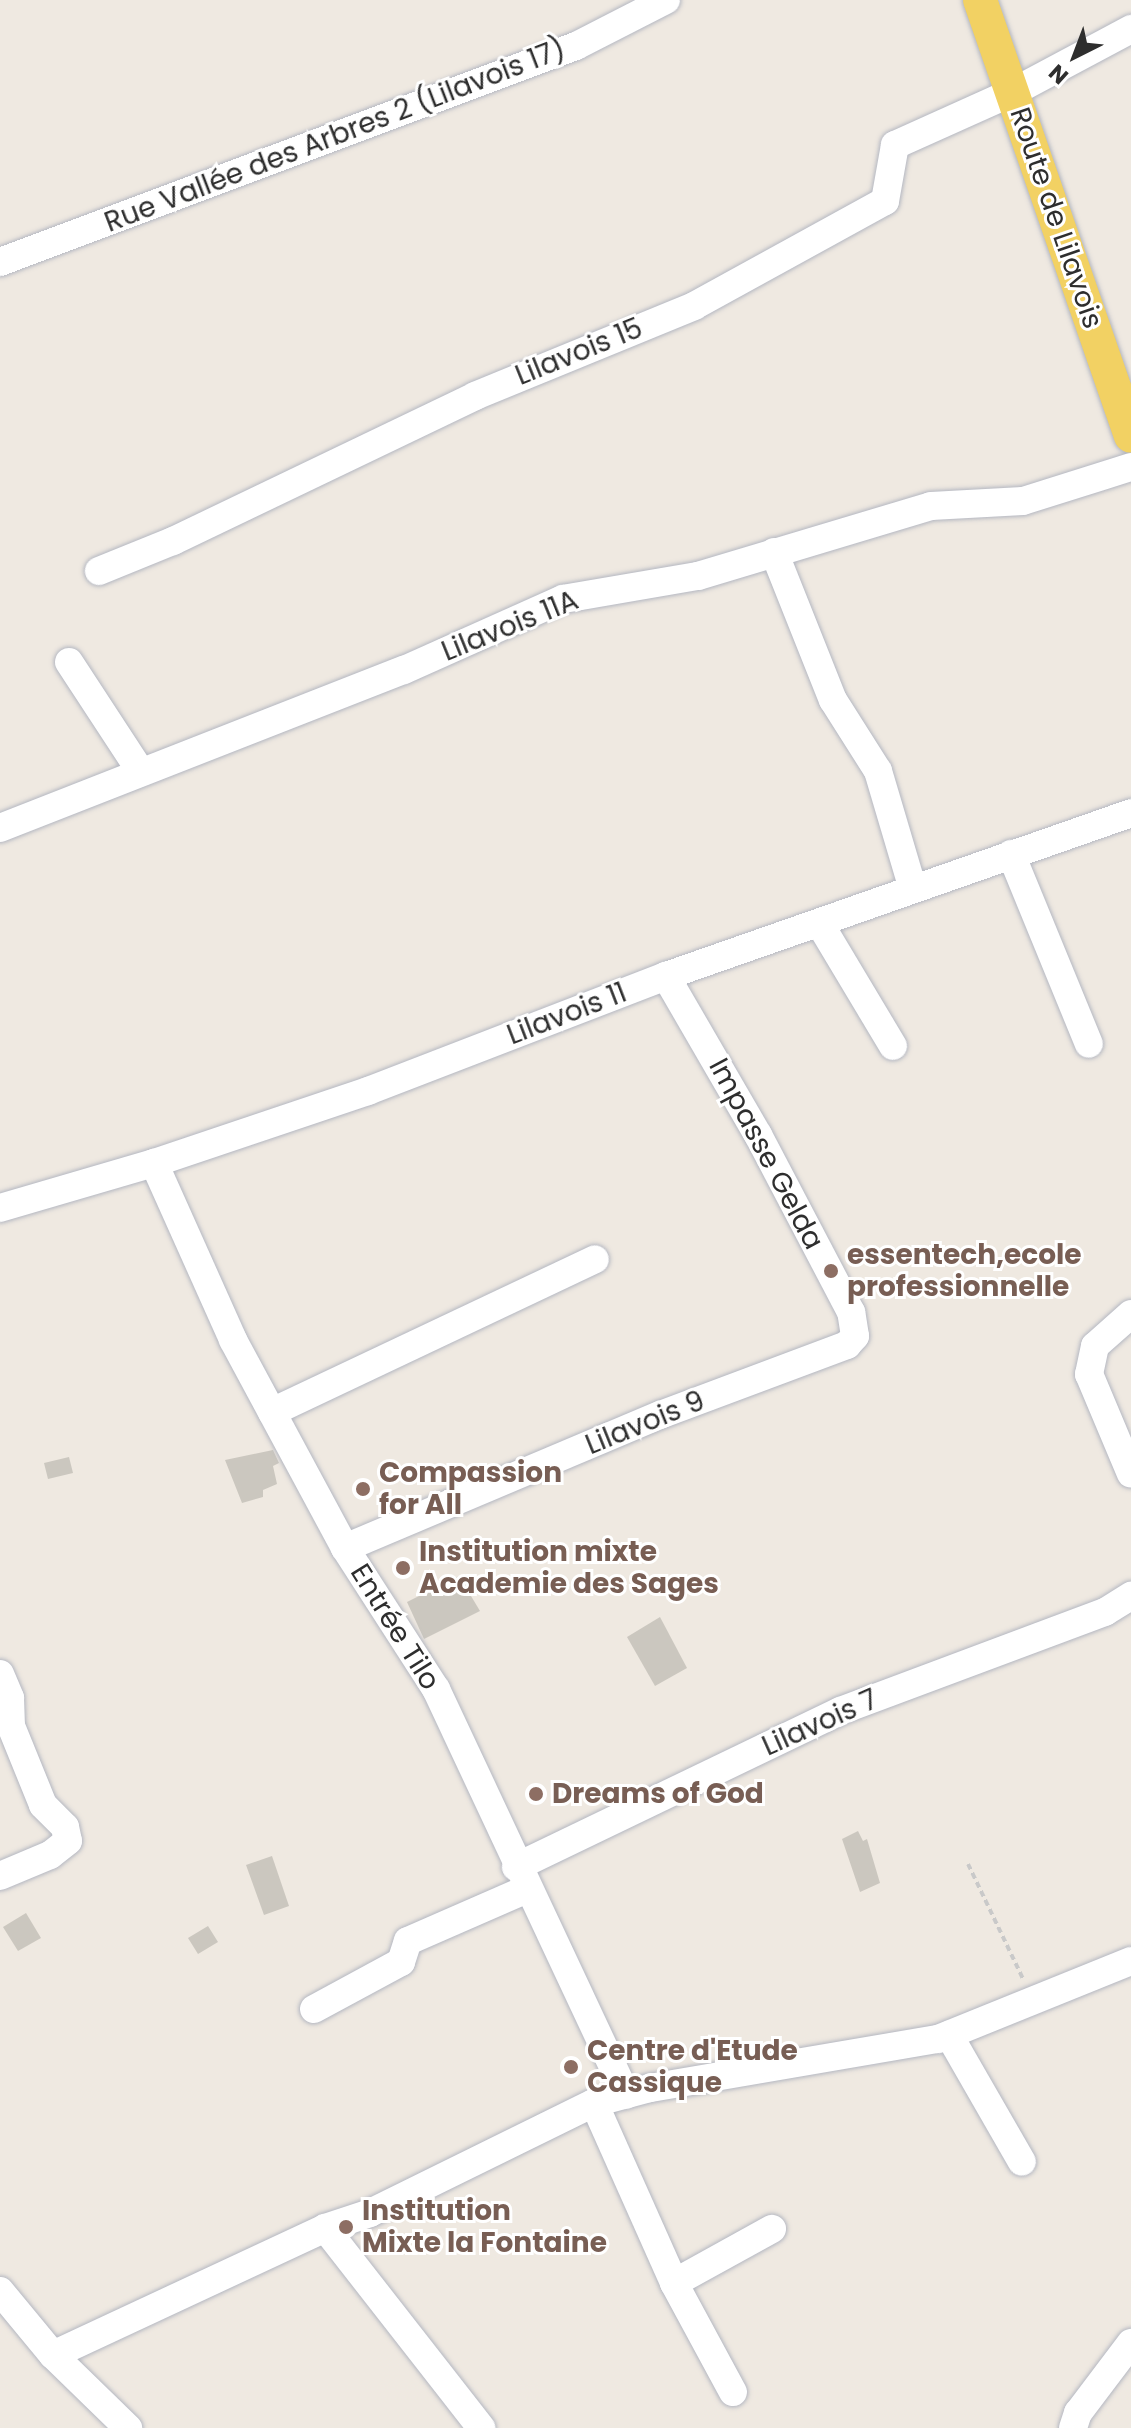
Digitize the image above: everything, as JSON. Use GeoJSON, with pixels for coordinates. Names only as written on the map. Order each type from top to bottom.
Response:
{"type":"FeatureCollection","features":[{"type":"Feature","properties":{"kind":"main road","name":"Route de Lilavois"},"geometry":{"type":"LineString","coordinates":[[980,0],[1131,436]]}},
{"type":"Feature","properties":{"kind":"street","name":"Rue Vallée des Arbres 2 (Lilavois 17)"},"geometry":{"type":"LineString","coordinates":[[0,262],[576,46],[666,0]]}},
{"type":"Feature","properties":{"kind":"street"},"geometry":{"type":"LineString","coordinates":[[1013,92],[1131,29]]}},
{"type":"Feature","properties":{"kind":"street","name":"Lilavois 15"},"geometry":{"type":"LineString","coordinates":[[99,571],[173,541],[517,378],[694,306],[885,201],[895,145],[1013,92]]}},
{"type":"Feature","properties":{"kind":"street","name":"Lilavois 11A"},"geometry":{"type":"LineString","coordinates":[[0,828],[404,670],[563,599],[698,576],[931,506],[1023,501],[1131,467]]}},
{"type":"Feature","properties":{"kind":"street"},"geometry":{"type":"LineString","coordinates":[[774,552],[833,700],[878,771],[913,889]]}},
{"type":"Feature","properties":{"kind":"street"},"geometry":{"type":"LineString","coordinates":[[69,662],[141,772]]}},
{"type":"Feature","properties":{"kind":"street","name":"Lilavois 11"},"geometry":{"type":"LineString","coordinates":[[0,1208],[154,1163],[368,1091],[666,976],[1131,813]]}},
{"type":"Feature","properties":{"kind":"street"},"geometry":{"type":"LineString","coordinates":[[1011,854],[1089,1044]]}},
{"type":"Feature","properties":{"kind":"street"},"geometry":{"type":"LineString","coordinates":[[820,924],[893,1046]]}},
{"type":"Feature","properties":{"kind":"street","name":"Impasse Gelda"},"geometry":{"type":"LineString","coordinates":[[666,976],[758,1135],[851,1312],[855,1336]]}},
{"type":"Feature","properties":{"kind":"street","name":"Entrée Tilo"},"geometry":{"type":"LineString","coordinates":[[154,1163],[233,1340],[345,1548],[436,1689],[626,2095]]}},
{"type":"Feature","properties":{"kind":"street"},"geometry":{"type":"LineString","coordinates":[[272,1412],[595,1259]]}},
{"type":"Feature","properties":{"kind":"street"},"geometry":{"type":"LineString","coordinates":[[1131,1314],[1095,1346],[1089,1374],[1131,1474]]}},
{"type":"Feature","properties":{"kind":"street","name":"Lilavois 9"},"geometry":{"type":"LineString","coordinates":[[345,1548],[660,1415],[847,1345],[855,1336]]}},
{"type":"Feature","properties":{"kind":"street","name":"Lilavois 7"},"geometry":{"type":"LineString","coordinates":[[314,2009],[401,1962],[408,1941],[840,1711],[1105,1612],[1131,1596]]}},
{"type":"Feature","properties":{"kind":"street"},"geometry":{"type":"LineString","coordinates":[[0,1674],[10,1698],[6,1728],[43,1805],[65,1827],[68,1841],[50,1855],[0,1876]]}},
{"type":"Feature","properties":{"kind":"street"},"geometry":{"type":"LineString","coordinates":[[53,2355],[325,2228],[370,2213],[594,2103],[949,2035],[1131,1961]]}},
{"type":"Feature","properties":{"kind":"street"},"geometry":{"type":"LineString","coordinates":[[949,2035],[1022,2162]]}},
{"type":"Feature","properties":{"kind":"street"},"geometry":{"type":"LineString","coordinates":[[594,2103],[674,2283],[733,2392]]}},
{"type":"Feature","properties":{"kind":"street"},"geometry":{"type":"LineString","coordinates":[[325,2228],[481,2428]]}},
{"type":"Feature","properties":{"kind":"street"},"geometry":{"type":"LineString","coordinates":[[674,2283],[772,2229]]}},
{"type":"Feature","properties":{"kind":"street"},"geometry":{"type":"LineString","coordinates":[[0,2291],[53,2355],[128,2428]]}},
{"type":"Feature","properties":{"kind":"street"},"geometry":{"type":"LineString","coordinates":[[1073,2428],[1086,2401],[1131,2343]]}},
{"type":"Feature","properties":{"kind":"path"},"geometry":{"type":"LineString","coordinates":[[968,1864],[1034,2003]]}},
{"type":"Feature","properties":{"kind":"building"},"geometry":{"type":"Polygon","coordinates":[[[273,1450],[279,1463],[273,1466],[277,1484],[263,1490],[263,1497],[242,1503],[225,1460],[273,1450]]]}},
{"type":"Feature","properties":{"kind":"building"},"geometry":{"type":"Polygon","coordinates":[[[69,1457],[73,1473],[48,1479],[44,1463],[69,1457]]]}},
{"type":"Feature","properties":{"kind":"building"},"geometry":{"type":"Polygon","coordinates":[[[459,1576],[480,1611],[424,1639],[407,1602],[459,1576]]]}},
{"type":"Feature","properties":{"kind":"building"},"geometry":{"type":"Polygon","coordinates":[[[660,1617],[687,1668],[655,1686],[627,1637],[660,1617]]]}},
{"type":"Feature","properties":{"kind":"building"},"geometry":{"type":"Polygon","coordinates":[[[858,1831],[863,1841],[867,1839],[880,1883],[860,1892],[842,1839],[858,1831]]]}},
{"type":"Feature","properties":{"kind":"building"},"geometry":{"type":"Polygon","coordinates":[[[272,1856],[289,1906],[264,1915],[246,1865],[272,1856]]]}},
{"type":"Feature","properties":{"kind":"building"},"geometry":{"type":"Polygon","coordinates":[[[26,1913],[41,1938],[18,1951],[3,1927],[26,1913]]]}},
{"type":"Feature","properties":{"kind":"building"},"geometry":{"type":"Polygon","coordinates":[[[208,1926],[218,1942],[198,1954],[188,1938],[208,1926]]]}},
{"type":"Feature","properties":{"kind":"place","name":"essentech,ecole professionnelle"},"geometry":{"type":"Point","coordinates":[831,1271]}},
{"type":"Feature","properties":{"kind":"place","name":"Compassion for All"},"geometry":{"type":"Point","coordinates":[363,1489]}},
{"type":"Feature","properties":{"kind":"place","name":"Institution mixte Academie des Sages"},"geometry":{"type":"Point","coordinates":[403,1568]}},
{"type":"Feature","properties":{"kind":"place","name":"Dreams of God"},"geometry":{"type":"Point","coordinates":[536,1794]}},
{"type":"Feature","properties":{"kind":"place","name":"Centre d'Etude Cassique"},"geometry":{"type":"Point","coordinates":[571,2067]}},
{"type":"Feature","properties":{"kind":"place","name":"Institution Mixte la Fontaine"},"geometry":{"type":"Point","coordinates":[346,2227]}}]}
